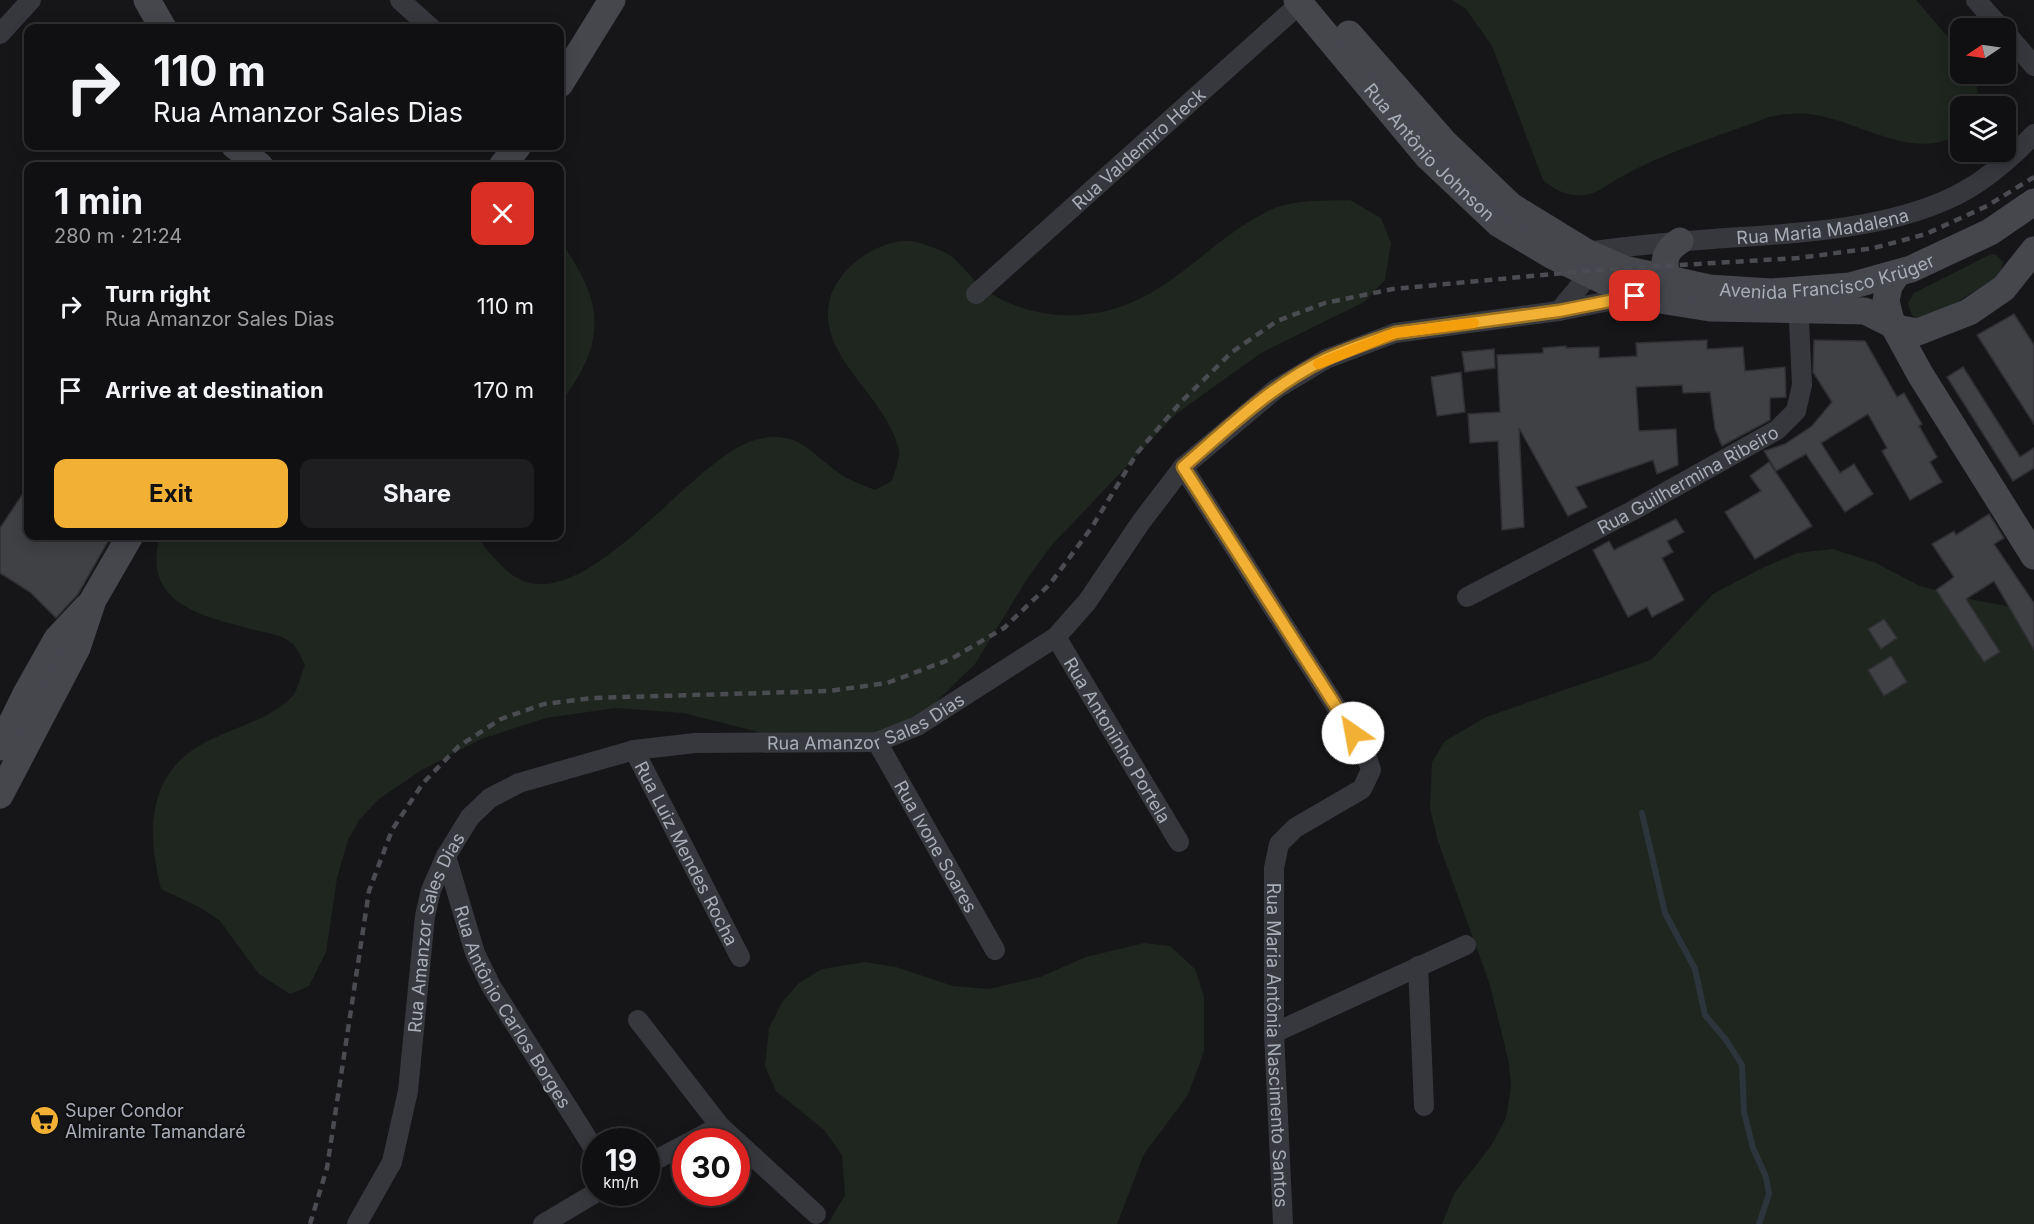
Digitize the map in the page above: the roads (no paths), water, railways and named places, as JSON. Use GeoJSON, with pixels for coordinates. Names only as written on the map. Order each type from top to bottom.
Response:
{"type":"FeatureCollection","features":[{"type":"Feature","properties":{"kind":"main road"},"geometry":{"type":"LineString","coordinates":[[564,78],[612,0]]}},
{"type":"Feature","properties":{"kind":"main road","name":"Rua Antônio Johnson"},"geometry":{"type":"LineString","coordinates":[[1305,1],[1428,157],[1467,196],[1498,224],[1594,263]]}},
{"type":"Feature","properties":{"kind":"main road"},"geometry":{"type":"LineString","coordinates":[[240,150],[255,162]]}},
{"type":"Feature","properties":{"kind":"main road"},"geometry":{"type":"LineString","coordinates":[[504,162],[515,150]]}},
{"type":"Feature","properties":{"kind":"main road","name":"Avenida Francisco Krüger"},"geometry":{"type":"LineString","coordinates":[[1594,263],[1635,296],[1710,308],[1798,301],[1897,274],[1990,232],[2034,202]]}},
{"type":"Feature","properties":{"kind":"main road"},"geometry":{"type":"LineString","coordinates":[[1990,232],[2005,237],[2012,245],[2018,260],[2015,275]]}},
{"type":"Feature","properties":{"kind":"main road"},"geometry":{"type":"LineString","coordinates":[[1669,279],[1665,272],[1665,258],[1674,245],[1680,242]]}},
{"type":"Feature","properties":{"kind":"main road"},"geometry":{"type":"LineString","coordinates":[[1920,374],[1922,331],[1969,312],[2004,288],[2034,250]]}},
{"type":"Feature","properties":{"kind":"main road","name":"Avenida Francisco Krüger"},"geometry":{"type":"LineString","coordinates":[[1594,263],[1709,288],[1865,311],[1891,321],[1905,330],[1922,331]]}},
{"type":"Feature","properties":{"kind":"main road"},"geometry":{"type":"LineString","coordinates":[[1897,274],[1889,286],[1886,301],[1891,321],[1920,374],[2034,556]]}},
{"type":"Feature","properties":{"kind":"main road"},"geometry":{"type":"LineString","coordinates":[[0,795],[6,752],[57,639],[93,600],[128,540]]}},
{"type":"Feature","properties":{"kind":"street"},"geometry":{"type":"LineString","coordinates":[[0,34],[31,0]]}},
{"type":"Feature","properties":{"kind":"street"},"geometry":{"type":"LineString","coordinates":[[400,0],[427,24]]}},
{"type":"Feature","properties":{"kind":"street"},"geometry":{"type":"LineString","coordinates":[[1977,0],[1992,18]]}},
{"type":"Feature","properties":{"kind":"street","name":"Rua Valdemiro Heck"},"geometry":{"type":"LineString","coordinates":[[975,294],[1305,1]]}},
{"type":"Feature","properties":{"kind":"street"},"geometry":{"type":"LineString","coordinates":[[2016,45],[2034,66]]}},
{"type":"Feature","properties":{"kind":"street","name":"Rua Maria Madalena"},"geometry":{"type":"LineString","coordinates":[[1594,263],[1652,244],[1782,234],[1882,221],[1929,206],[1977,183],[2034,134]]}},
{"type":"Feature","properties":{"kind":"street"},"geometry":{"type":"LineString","coordinates":[[1559,311],[1594,263]]}},
{"type":"Feature","properties":{"kind":"street","name":"Rua Amanzor Sales Dias"},"geometry":{"type":"LineString","coordinates":[[357,1224],[392,1162],[408,1091],[425,916],[431,890],[446,856],[470,818],[490,798],[519,783],[634,750],[695,743],[877,742],[917,726],[1056,637],[1087,602],[1141,522],[1183,467],[1276,388],[1326,359],[1395,333],[1559,311],[1635,296]]}},
{"type":"Feature","properties":{"kind":"street","name":"Rua Guilhermina Ribeiro"},"geometry":{"type":"LineString","coordinates":[[1467,597],[1632,512],[1777,430],[1796,411],[1802,385],[1798,301]]}},
{"type":"Feature","properties":{"kind":"street","name":"Rua Maria Antônia Nascimento Santos"},"geometry":{"type":"LineString","coordinates":[[1183,467],[1365,752],[1371,770],[1362,789],[1295,828],[1279,844],[1274,868],[1274,1033],[1283,1224]]}},
{"type":"Feature","properties":{"kind":"street","name":"Rua Antoninho Portela"},"geometry":{"type":"LineString","coordinates":[[1056,637],[1179,842]]}},
{"type":"Feature","properties":{"kind":"street","name":"Rua Ivone Soares"},"geometry":{"type":"LineString","coordinates":[[877,742],[995,950]]}},
{"type":"Feature","properties":{"kind":"street","name":"Rua Luiz Mendes Rocha"},"geometry":{"type":"LineString","coordinates":[[634,750],[741,957]]}},
{"type":"Feature","properties":{"kind":"street","name":"Rua Antônio Carlos Borges"},"geometry":{"type":"LineString","coordinates":[[446,856],[475,953],[491,986],[582,1130]]}},
{"type":"Feature","properties":{"kind":"street"},"geometry":{"type":"LineString","coordinates":[[1274,1033],[1466,945]]}},
{"type":"Feature","properties":{"kind":"street"},"geometry":{"type":"LineString","coordinates":[[1418,966],[1424,1106]]}},
{"type":"Feature","properties":{"kind":"street"},"geometry":{"type":"LineString","coordinates":[[638,1020],[720,1125],[816,1214]]}},
{"type":"Feature","properties":{"kind":"street"},"geometry":{"type":"LineString","coordinates":[[715,1128],[720,1125]]}},
{"type":"Feature","properties":{"kind":"street"},"geometry":{"type":"LineString","coordinates":[[543,1224],[582,1201]]}},
{"type":"Feature","properties":{"kind":"waterway"},"geometry":{"type":"LineString","coordinates":[[1642,813],[1665,913],[1695,969],[1705,1015],[1726,1040],[1742,1065],[1744,1112],[1753,1148],[1766,1177],[1769,1194],[1759,1224]]}},
{"type":"Feature","properties":{"kind":"railway"},"geometry":{"type":"LineString","coordinates":[[310,1224],[327,1168],[369,891],[392,830],[423,783],[459,746],[501,719],[544,704],[592,698],[829,691],[887,683],[951,659],[1004,628],[1050,584],[1092,527],[1137,453],[1181,402],[1232,352],[1277,321],[1325,303],[1393,289],[1596,270],[1798,258],[1874,248],[1926,234],[1987,206],[2034,177]]}},
{"type":"Feature","properties":{"kind":"place","name":"Super Condor Almirante Tamandaré"},"geometry":{"type":"Point","coordinates":[44,1120]}}]}
